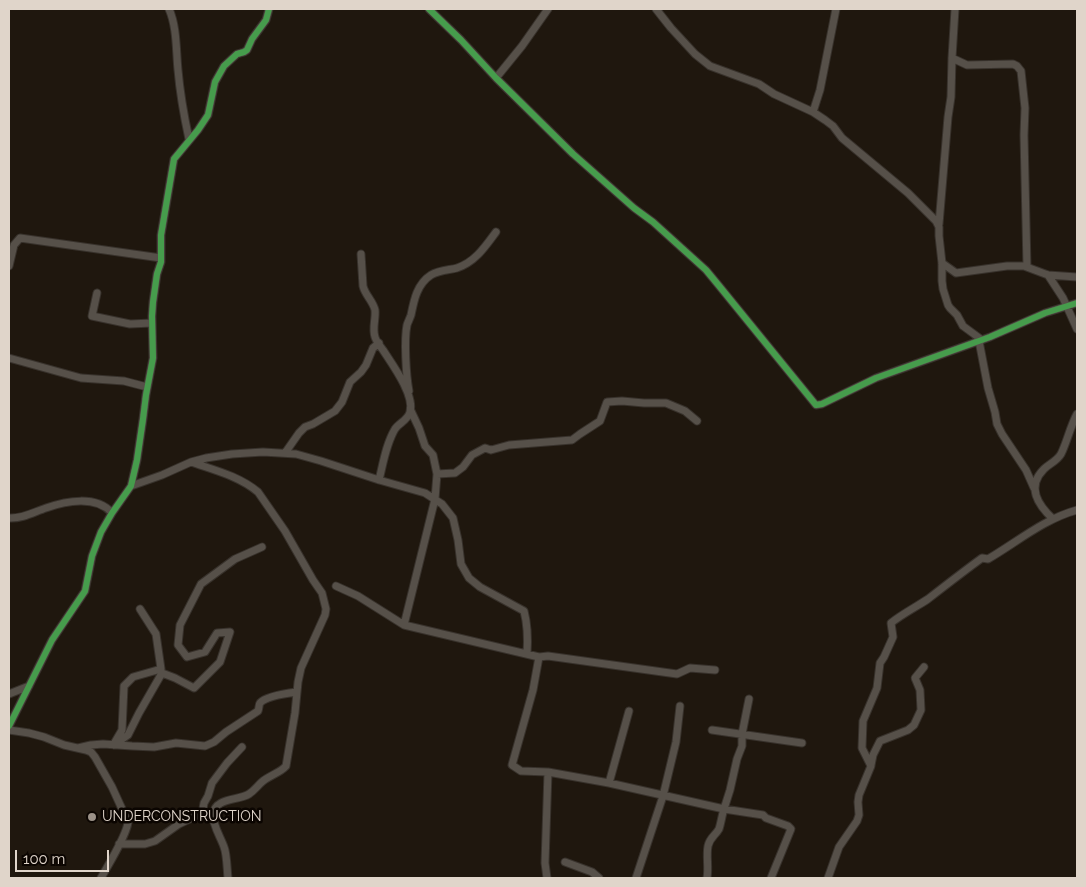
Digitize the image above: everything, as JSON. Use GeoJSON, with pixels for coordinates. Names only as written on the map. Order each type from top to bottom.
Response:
{"type":"FeatureCollection","features":[{"type":"Feature","properties":{"kind":"street"},"geometry":{"type":"LineString","coordinates":[[169,9],[173,22],[180,86],[189,139]]}},
{"type":"Feature","properties":{"kind":"street"},"geometry":{"type":"LineString","coordinates":[[101,878],[128,824],[94,754],[44,737],[9,728],[52,640],[85,591],[95,548],[101,532],[112,512],[131,486],[137,460],[153,358],[153,302],[161,258],[160,235],[175,156],[198,130],[208,114],[215,82],[224,66],[237,54],[247,50],[252,39],[266,20],[269,9]]}},
{"type":"Feature","properties":{"kind":"street"},"geometry":{"type":"LineString","coordinates":[[429,9],[572,154],[706,270],[816,405],[822,404],[876,378],[981,340],[1032,318],[1077,303]]}},
{"type":"Feature","properties":{"kind":"street"},"geometry":{"type":"LineString","coordinates":[[496,78],[522,46],[548,9]]}},
{"type":"Feature","properties":{"kind":"street"},"geometry":{"type":"LineString","coordinates":[[656,9],[695,54],[710,66],[758,84],[786,101],[813,112],[833,126],[842,138],[908,193],[938,224]]}},
{"type":"Feature","properties":{"kind":"street"},"geometry":{"type":"LineString","coordinates":[[813,112],[820,90],[836,9]]}},
{"type":"Feature","properties":{"kind":"street"},"geometry":{"type":"LineString","coordinates":[[955,9],[952,97],[948,117],[938,224],[943,289],[950,308],[958,315],[963,326],[981,340],[988,388],[997,424],[1026,470],[1038,502],[1053,519]]}},
{"type":"Feature","properties":{"kind":"street"},"geometry":{"type":"LineString","coordinates":[[952,58],[967,65],[1013,64],[1020,71],[1025,108],[1027,267]]}},
{"type":"Feature","properties":{"kind":"street"},"geometry":{"type":"LineString","coordinates":[[404,625],[435,499],[437,474],[433,455],[425,446],[411,411],[407,380],[407,326],[416,293],[421,285],[432,275],[459,267],[473,260],[496,232]]}},
{"type":"Feature","properties":{"kind":"street"},"geometry":{"type":"LineString","coordinates":[[9,266],[14,245],[20,238],[161,258]]}},
{"type":"Feature","properties":{"kind":"street"},"geometry":{"type":"LineString","coordinates":[[361,254],[363,286],[372,300],[374,308],[375,336],[409,396]]}},
{"type":"Feature","properties":{"kind":"street"},"geometry":{"type":"LineString","coordinates":[[942,263],[956,274],[999,267],[1027,267],[1048,275],[1077,277]]}},
{"type":"Feature","properties":{"kind":"street"},"geometry":{"type":"LineString","coordinates":[[1048,275],[1059,291],[1077,329]]}},
{"type":"Feature","properties":{"kind":"street"},"geometry":{"type":"LineString","coordinates":[[97,293],[92,316],[130,324],[152,323]]}},
{"type":"Feature","properties":{"kind":"street"},"geometry":{"type":"LineString","coordinates":[[285,454],[305,427],[335,411],[342,402],[350,382],[361,372],[373,348],[379,343]]}},
{"type":"Feature","properties":{"kind":"street"},"geometry":{"type":"LineString","coordinates":[[9,358],[81,378],[124,381],[147,387]]}},
{"type":"Feature","properties":{"kind":"street"},"geometry":{"type":"LineString","coordinates":[[437,474],[455,473],[463,467],[472,455],[484,448],[492,450],[509,445],[572,440],[600,421],[607,402],[622,400],[666,403],[684,411],[696,421]]}},
{"type":"Feature","properties":{"kind":"street"},"geometry":{"type":"LineString","coordinates":[[379,480],[384,459],[396,428],[408,417],[411,411]]}},
{"type":"Feature","properties":{"kind":"street"},"geometry":{"type":"LineString","coordinates":[[1034,488],[1038,476],[1043,469],[1062,453],[1077,414]]}},
{"type":"Feature","properties":{"kind":"street"},"geometry":{"type":"LineString","coordinates":[[131,486],[206,458],[263,452],[296,454],[425,493],[435,499],[453,518],[461,564],[469,578],[480,587],[524,611],[527,625],[527,654]]}},
{"type":"Feature","properties":{"kind":"street"},"geometry":{"type":"LineString","coordinates":[[119,844],[145,844],[155,841],[173,828],[202,814],[214,811],[222,802],[228,799],[247,795],[263,781],[286,766],[301,668],[325,615],[326,609],[322,593],[258,492],[232,476],[191,462]]}},
{"type":"Feature","properties":{"kind":"street"},"geometry":{"type":"LineString","coordinates":[[9,518],[17,519],[56,504],[75,502],[101,504],[112,512]]}},
{"type":"Feature","properties":{"kind":"street"},"geometry":{"type":"LineString","coordinates":[[871,766],[862,748],[863,721],[877,688],[880,663],[893,637],[891,623],[982,558],[988,559],[1036,528],[1066,513],[1077,510]]}},
{"type":"Feature","properties":{"kind":"street"},"geometry":{"type":"LineString","coordinates":[[114,745],[128,735],[162,672],[194,688],[220,662],[230,632],[217,633],[205,652],[187,657],[178,645],[180,624],[202,584],[236,559],[262,547]]}},
{"type":"Feature","properties":{"kind":"street"},"geometry":{"type":"LineString","coordinates":[[336,586],[358,596],[404,625],[539,657],[548,656],[678,674],[690,668],[715,670]]}},
{"type":"Feature","properties":{"kind":"street"},"geometry":{"type":"LineString","coordinates":[[114,745],[122,730],[124,686],[132,677],[161,669],[156,634],[140,610]]}},
{"type":"Feature","properties":{"kind":"street"},"geometry":{"type":"LineString","coordinates":[[539,657],[533,690],[512,765],[521,771],[548,772],[763,816],[788,826],[791,829],[771,878]]}},
{"type":"Feature","properties":{"kind":"street"},"geometry":{"type":"LineString","coordinates":[[828,878],[839,847],[857,821],[859,815],[859,795],[871,766],[873,755],[880,742],[908,730],[914,725],[921,710],[920,690],[915,678],[924,667]]}},
{"type":"Feature","properties":{"kind":"street"},"geometry":{"type":"LineString","coordinates":[[9,694],[29,686]]}},
{"type":"Feature","properties":{"kind":"street"},"geometry":{"type":"LineString","coordinates":[[78,748],[91,745],[154,747],[176,743],[200,746],[209,745],[258,711],[259,704],[262,702],[279,694],[297,692]]}},
{"type":"Feature","properties":{"kind":"street"},"geometry":{"type":"LineString","coordinates":[[707,878],[708,844],[718,830],[730,790],[742,746],[742,734],[748,699]]}},
{"type":"Feature","properties":{"kind":"street"},"geometry":{"type":"LineString","coordinates":[[636,878],[664,796],[676,742],[680,706]]}},
{"type":"Feature","properties":{"kind":"street"},"geometry":{"type":"LineString","coordinates":[[609,784],[629,711]]}},
{"type":"Feature","properties":{"kind":"street"},"geometry":{"type":"LineString","coordinates":[[712,730],[802,743]]}},
{"type":"Feature","properties":{"kind":"street"},"geometry":{"type":"LineString","coordinates":[[202,814],[212,783],[242,747]]}},
{"type":"Feature","properties":{"kind":"street"},"geometry":{"type":"LineString","coordinates":[[547,878],[545,863],[548,772]]}},
{"type":"Feature","properties":{"kind":"street"},"geometry":{"type":"LineString","coordinates":[[214,811],[216,825],[225,850],[228,878]]}},
{"type":"Feature","properties":{"kind":"street"},"geometry":{"type":"LineString","coordinates":[[565,862],[592,872],[599,878]]}},
{"type":"Feature","properties":{"kind":"cycle path"},"geometry":{"type":"LineString","coordinates":[[9,726],[52,640],[85,591],[92,556],[101,532],[131,486],[137,460],[153,358],[153,302],[157,274],[161,262],[161,235],[174,159],[208,115],[215,82],[224,66],[237,54],[247,50],[252,39],[266,20],[269,9]]}},
{"type":"Feature","properties":{"kind":"cycle path"},"geometry":{"type":"LineString","coordinates":[[429,9],[573,154],[706,270],[816,405],[822,404],[876,378],[990,337],[1045,313],[1077,303]]}},
{"type":"Feature","properties":{"kind":"place","name":"UNDERCONSTRUCTION"},"geometry":{"type":"Point","coordinates":[92,817]}}]}
